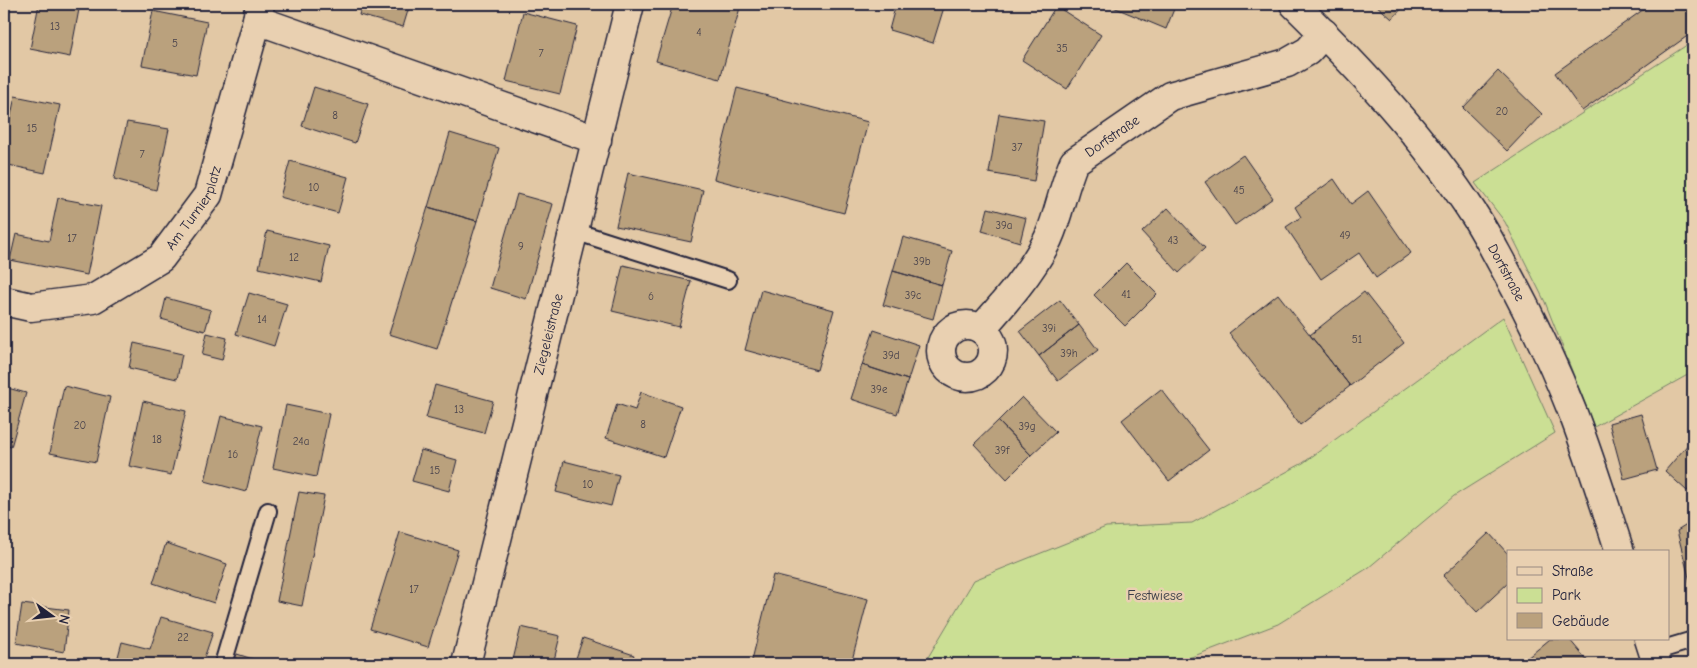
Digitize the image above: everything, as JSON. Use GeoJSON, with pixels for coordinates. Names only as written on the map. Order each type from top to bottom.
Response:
{"type":"FeatureCollection","features":[{"type":"Feature","properties":{"kind":"street","name":"Ziegeleistraße"},"geometry":{"type":"LineString","coordinates":[[466,664],[630,4]]}},
{"type":"Feature","properties":{"kind":"street","name":"Dorfstraße"},"geometry":{"type":"LineString","coordinates":[[1294,4],[1367,78],[1404,120],[1475,217],[1529,314],[1550,359],[1577,425],[1619,550]]}},
{"type":"Feature","properties":{"kind":"street","name":"Am Turnierplatz"},"geometry":{"type":"LineString","coordinates":[[4,301],[32,307],[93,299],[161,258],[208,195],[258,12],[597,140]]}},
{"type":"Feature","properties":{"kind":"street","name":"Dorfstraße"},"geometry":{"type":"LineString","coordinates":[[981,329],[1036,261],[1049,237],[1068,175],[1074,162],[1170,96],[1287,63],[1308,51],[1324,33]]}},
{"type":"Feature","properties":{"kind":"lane"},"geometry":{"type":"LineString","coordinates":[[574,231],[728,280]]}},
{"type":"Feature","properties":{"kind":"lane"},"geometry":{"type":"LineString","coordinates":[[223,664],[268,511]]}},
{"type":"Feature","properties":{"kind":"lane"},"geometry":{"type":"LineString","coordinates":[[1653,652],[1693,640]]}},
{"type":"Feature","properties":{"kind":"green space"},"geometry":{"type":"Polygon","coordinates":[[[1693,41],[1693,372],[1594,427],[1545,302],[1505,222],[1475,183],[1693,41]]]}},
{"type":"Feature","properties":{"kind":"green space","name":"Festwiese"},"geometry":{"type":"Polygon","coordinates":[[[1503,317],[1555,433],[1454,496],[1368,568],[1278,624],[1173,664],[924,664],[974,580],[1106,527],[1192,523],[1303,463],[1503,317]]]}},
{"type":"Feature","properties":{"kind":"building"},"geometry":{"type":"Polygon","coordinates":[[[39,4],[80,4],[70,57],[30,49],[39,4]]]}},
{"type":"Feature","properties":{"kind":"building"},"geometry":{"type":"Polygon","coordinates":[[[362,4],[410,4],[403,27],[359,15],[362,4]]]}},
{"type":"Feature","properties":{"kind":"building"},"geometry":{"type":"Polygon","coordinates":[[[673,4],[741,4],[720,79],[656,61],[673,4]]]}},
{"type":"Feature","properties":{"kind":"building"},"geometry":{"type":"Polygon","coordinates":[[[896,4],[945,4],[933,43],[889,30],[896,4]]]}},
{"type":"Feature","properties":{"kind":"building"},"geometry":{"type":"Polygon","coordinates":[[[1106,4],[1176,4],[1166,29],[1106,4]]]}},
{"type":"Feature","properties":{"kind":"building"},"geometry":{"type":"Polygon","coordinates":[[[1375,4],[1406,4],[1392,19],[1375,4]]]}},
{"type":"Feature","properties":{"kind":"building"},"geometry":{"type":"Polygon","coordinates":[[[1651,4],[1693,4],[1693,32],[1582,111],[1555,73],[1651,4]]]}},
{"type":"Feature","properties":{"kind":"building"},"geometry":{"type":"Polygon","coordinates":[[[1056,6],[1101,35],[1067,89],[1022,60],[1056,6]]]}},
{"type":"Feature","properties":{"kind":"building"},"geometry":{"type":"Polygon","coordinates":[[[153,11],[207,22],[196,75],[142,65],[153,11]]]}},
{"type":"Feature","properties":{"kind":"building"},"geometry":{"type":"Polygon","coordinates":[[[523,12],[577,26],[560,94],[506,81],[523,12]]]}},
{"type":"Feature","properties":{"kind":"building"},"geometry":{"type":"Polygon","coordinates":[[[1498,71],[1542,114],[1507,151],[1463,108],[1498,71]]]}},
{"type":"Feature","properties":{"kind":"building"},"geometry":{"type":"Polygon","coordinates":[[[314,87],[368,104],[355,143],[302,126],[314,87]]]}},
{"type":"Feature","properties":{"kind":"building"},"geometry":{"type":"Polygon","coordinates":[[[737,88],[868,122],[844,213],[714,179],[737,88]]]}},
{"type":"Feature","properties":{"kind":"building"},"geometry":{"type":"Polygon","coordinates":[[[15,96],[60,105],[45,173],[4,164],[4,150],[15,96]]]}},
{"type":"Feature","properties":{"kind":"building"},"geometry":{"type":"Polygon","coordinates":[[[999,114],[1044,121],[1034,181],[989,173],[999,114]]]}},
{"type":"Feature","properties":{"kind":"building"},"geometry":{"type":"Polygon","coordinates":[[[127,122],[169,129],[156,190],[114,179],[127,122]]]}},
{"type":"Feature","properties":{"kind":"building"},"geometry":{"type":"Polygon","coordinates":[[[450,133],[499,148],[477,221],[428,207],[450,133]]]}},
{"type":"Feature","properties":{"kind":"building"},"geometry":{"type":"Polygon","coordinates":[[[1243,155],[1273,198],[1235,225],[1205,182],[1243,155]]]}},
{"type":"Feature","properties":{"kind":"building"},"geometry":{"type":"Polygon","coordinates":[[[290,161],[348,177],[338,213],[280,197],[290,161]]]}},
{"type":"Feature","properties":{"kind":"building"},"geometry":{"type":"Polygon","coordinates":[[[628,173],[703,190],[691,242],[616,226],[628,173]]]}},
{"type":"Feature","properties":{"kind":"building"},"geometry":{"type":"Polygon","coordinates":[[[1334,179],[1351,204],[1368,191],[1411,253],[1376,278],[1359,253],[1321,279],[1286,227],[1301,217],[1295,207],[1334,179]]]}},
{"type":"Feature","properties":{"kind":"building"},"geometry":{"type":"Polygon","coordinates":[[[517,194],[553,204],[526,299],[490,288],[517,194]]]}},
{"type":"Feature","properties":{"kind":"building"},"geometry":{"type":"Polygon","coordinates":[[[58,198],[101,206],[87,275],[10,260],[16,234],[49,241],[58,198]]]}},
{"type":"Feature","properties":{"kind":"building"},"geometry":{"type":"Polygon","coordinates":[[[428,207],[477,221],[437,349],[389,334],[428,207]]]}},
{"type":"Feature","properties":{"kind":"building"},"geometry":{"type":"Polygon","coordinates":[[[988,208],[1026,218],[1020,242],[982,231],[988,208]]]}},
{"type":"Feature","properties":{"kind":"building"},"geometry":{"type":"Polygon","coordinates":[[[1168,208],[1205,248],[1179,273],[1142,232],[1168,208]]]}},
{"type":"Feature","properties":{"kind":"building"},"geometry":{"type":"Polygon","coordinates":[[[267,231],[329,246],[321,282],[259,268],[267,231]]]}},
{"type":"Feature","properties":{"kind":"building"},"geometry":{"type":"Polygon","coordinates":[[[903,237],[952,251],[942,285],[893,271],[903,237]]]}},
{"type":"Feature","properties":{"kind":"building"},"geometry":{"type":"Polygon","coordinates":[[[1126,263],[1157,294],[1125,326],[1094,295],[1126,263]]]}},
{"type":"Feature","properties":{"kind":"building"},"geometry":{"type":"Polygon","coordinates":[[[623,265],[691,281],[679,327],[612,311],[623,265]]]}},
{"type":"Feature","properties":{"kind":"building"},"geometry":{"type":"Polygon","coordinates":[[[893,271],[942,285],[933,319],[883,305],[893,271]]]}},
{"type":"Feature","properties":{"kind":"building"},"geometry":{"type":"Polygon","coordinates":[[[761,290],[834,310],[817,370],[745,350],[761,290]]]}},
{"type":"Feature","properties":{"kind":"building"},"geometry":{"type":"Polygon","coordinates":[[[1364,292],[1404,343],[1350,386],[1310,335],[1364,292]]]}},
{"type":"Feature","properties":{"kind":"building"},"geometry":{"type":"Polygon","coordinates":[[[249,293],[287,304],[274,346],[236,334],[249,293]]]}},
{"type":"Feature","properties":{"kind":"building"},"geometry":{"type":"Polygon","coordinates":[[[1278,294],[1350,386],[1300,425],[1229,333],[1278,294]]]}},
{"type":"Feature","properties":{"kind":"building"},"geometry":{"type":"Polygon","coordinates":[[[166,298],[211,310],[205,331],[161,319],[166,298]]]}},
{"type":"Feature","properties":{"kind":"building"},"geometry":{"type":"Polygon","coordinates":[[[1060,300],[1079,325],[1039,356],[1020,331],[1060,300]]]}},
{"type":"Feature","properties":{"kind":"building"},"geometry":{"type":"Polygon","coordinates":[[[1079,325],[1098,350],[1058,381],[1039,356],[1079,325]]]}},
{"type":"Feature","properties":{"kind":"building"},"geometry":{"type":"Polygon","coordinates":[[[874,330],[919,345],[908,380],[862,365],[874,330]]]}},
{"type":"Feature","properties":{"kind":"building"},"geometry":{"type":"Polygon","coordinates":[[[207,333],[227,338],[222,360],[202,355],[207,333]]]}},
{"type":"Feature","properties":{"kind":"building"},"geometry":{"type":"Polygon","coordinates":[[[134,343],[182,354],[177,379],[129,368],[134,343]]]}},
{"type":"Feature","properties":{"kind":"building"},"geometry":{"type":"Polygon","coordinates":[[[862,365],[908,380],[897,414],[851,399],[862,365]]]}},
{"type":"Feature","properties":{"kind":"building"},"geometry":{"type":"Polygon","coordinates":[[[435,385],[493,401],[484,433],[426,418],[435,385]]]}},
{"type":"Feature","properties":{"kind":"building"},"geometry":{"type":"Polygon","coordinates":[[[64,386],[110,397],[96,462],[50,453],[64,386]]]}},
{"type":"Feature","properties":{"kind":"building"},"geometry":{"type":"Polygon","coordinates":[[[4,387],[26,393],[11,447],[4,445],[4,387]]]}},
{"type":"Feature","properties":{"kind":"building"},"geometry":{"type":"Polygon","coordinates":[[[1161,389],[1209,450],[1169,481],[1122,420],[1161,389]]]}},
{"type":"Feature","properties":{"kind":"building"},"geometry":{"type":"Polygon","coordinates":[[[641,392],[681,406],[664,457],[606,438],[617,404],[635,410],[641,392]]]}},
{"type":"Feature","properties":{"kind":"building"},"geometry":{"type":"Polygon","coordinates":[[[1022,397],[1056,432],[1031,455],[998,421],[1022,397]]]}},
{"type":"Feature","properties":{"kind":"building"},"geometry":{"type":"Polygon","coordinates":[[[143,401],[186,411],[171,475],[129,466],[143,401]]]}},
{"type":"Feature","properties":{"kind":"building"},"geometry":{"type":"Polygon","coordinates":[[[286,405],[329,414],[316,477],[273,468],[286,405]]]}},
{"type":"Feature","properties":{"kind":"building"},"geometry":{"type":"Polygon","coordinates":[[[1641,414],[1657,470],[1624,479],[1609,423],[1641,414]]]}},
{"type":"Feature","properties":{"kind":"building"},"geometry":{"type":"Polygon","coordinates":[[[221,416],[262,426],[246,492],[205,481],[221,416]]]}},
{"type":"Feature","properties":{"kind":"building"},"geometry":{"type":"Polygon","coordinates":[[[998,421],[1031,455],[1007,479],[974,444],[998,421]]]}},
{"type":"Feature","properties":{"kind":"building"},"geometry":{"type":"Polygon","coordinates":[[[1690,442],[1693,445],[1693,484],[1687,491],[1665,471],[1690,442]]]}},
{"type":"Feature","properties":{"kind":"building"},"geometry":{"type":"Polygon","coordinates":[[[421,450],[457,460],[449,491],[412,481],[421,450]]]}},
{"type":"Feature","properties":{"kind":"building"},"geometry":{"type":"Polygon","coordinates":[[[564,461],[619,475],[611,506],[556,492],[564,461]]]}},
{"type":"Feature","properties":{"kind":"building"},"geometry":{"type":"Polygon","coordinates":[[[299,492],[324,496],[302,606],[277,601],[299,492]]]}},
{"type":"Feature","properties":{"kind":"building"},"geometry":{"type":"Polygon","coordinates":[[[1693,521],[1693,593],[1677,531],[1693,521]]]}},
{"type":"Feature","properties":{"kind":"building"},"geometry":{"type":"Polygon","coordinates":[[[400,532],[458,550],[428,647],[370,629],[400,532]]]}},
{"type":"Feature","properties":{"kind":"building"},"geometry":{"type":"Polygon","coordinates":[[[1489,533],[1507,553],[1507,584],[1477,612],[1443,576],[1489,533]]]}},
{"type":"Feature","properties":{"kind":"building"},"geometry":{"type":"Polygon","coordinates":[[[166,543],[227,564],[214,603],[153,583],[166,543]]]}},
{"type":"Feature","properties":{"kind":"building"},"geometry":{"type":"Polygon","coordinates":[[[773,575],[868,599],[851,664],[751,664],[773,575]]]}},
{"type":"Feature","properties":{"kind":"building"},"geometry":{"type":"Polygon","coordinates":[[[22,604],[69,610],[64,652],[16,643],[22,604]]]}},
{"type":"Feature","properties":{"kind":"building"},"geometry":{"type":"Polygon","coordinates":[[[161,617],[213,632],[202,664],[116,664],[122,642],[150,649],[161,617]]]}},
{"type":"Feature","properties":{"kind":"building"},"geometry":{"type":"Polygon","coordinates":[[[521,627],[560,636],[553,664],[512,664],[521,627]]]}},
{"type":"Feature","properties":{"kind":"building"},"geometry":{"type":"Polygon","coordinates":[[[583,638],[634,655],[631,664],[574,664],[583,638]]]}},
{"type":"Feature","properties":{"kind":"building"},"geometry":{"type":"Polygon","coordinates":[[[1549,640],[1570,640],[1590,664],[1520,664],[1549,640]]]}},
{"type":"Feature","properties":{"kind":"building"},"geometry":{"type":"Polygon","coordinates":[[[237,654],[268,664],[234,664],[237,654]]]}}]}
